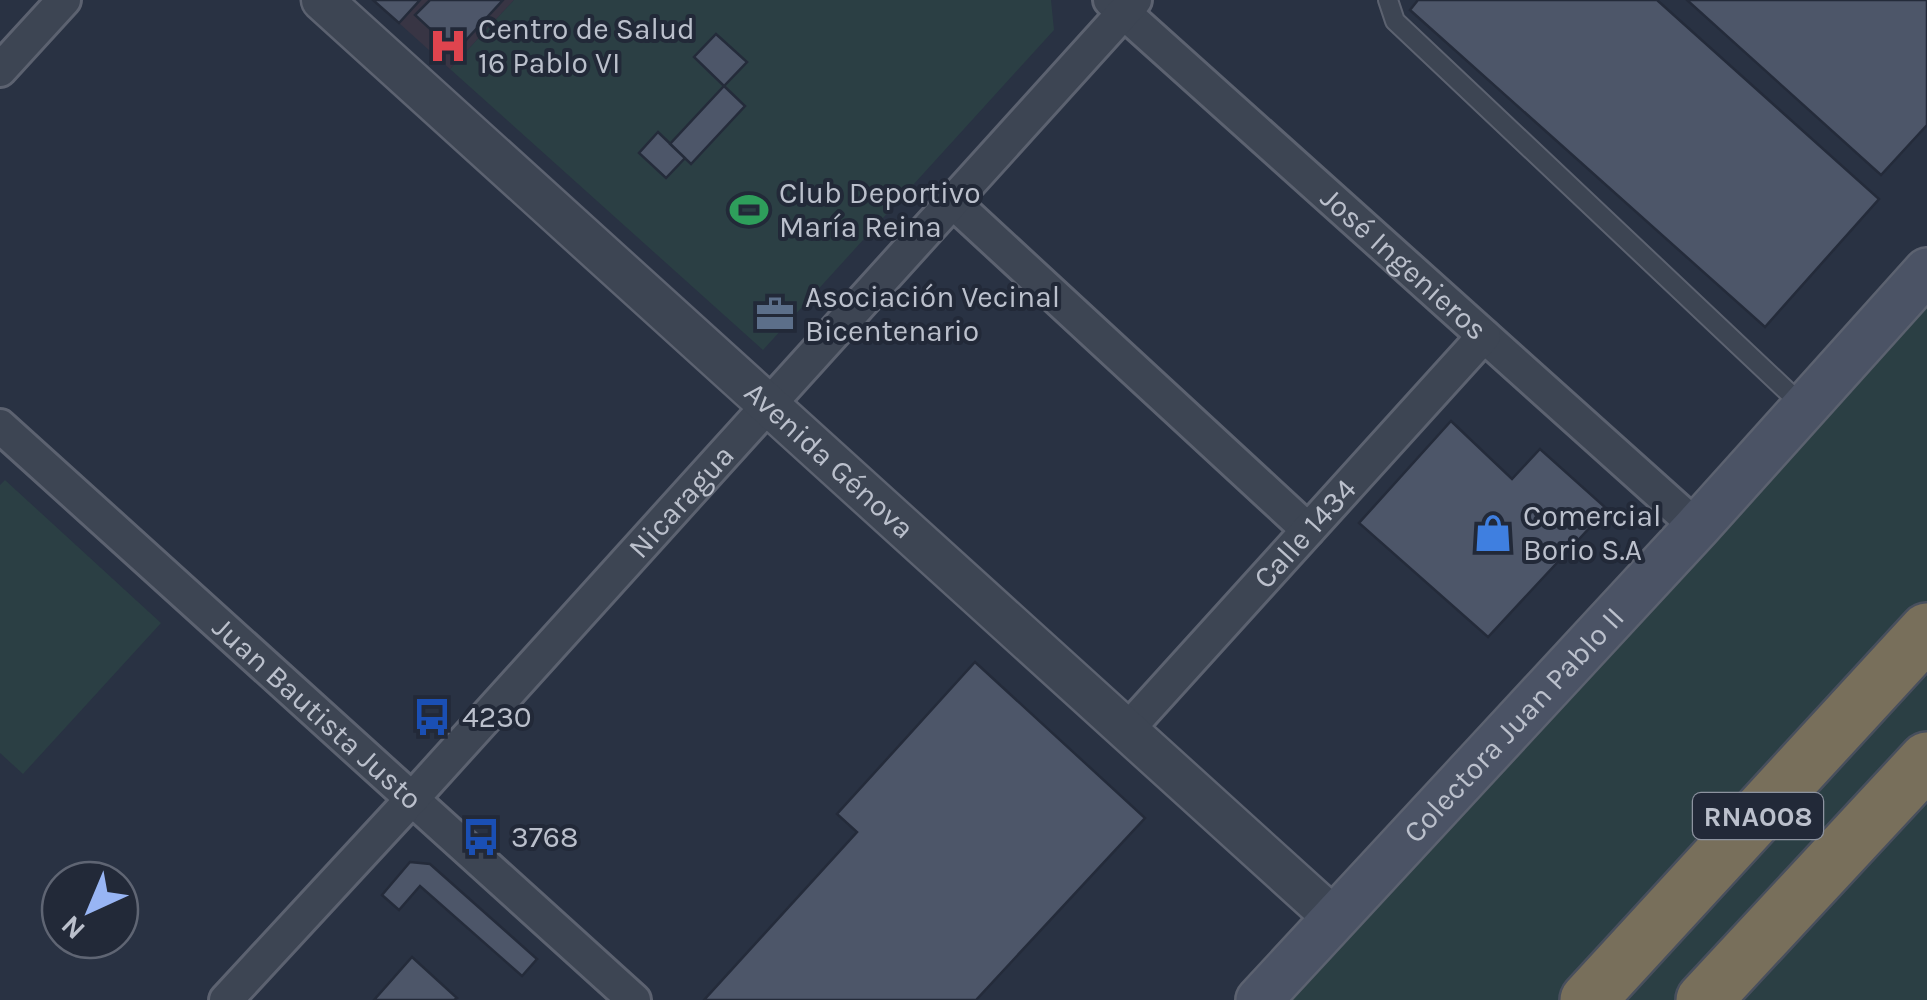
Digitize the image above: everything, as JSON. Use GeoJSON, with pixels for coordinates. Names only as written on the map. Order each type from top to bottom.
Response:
{"type":"FeatureCollection","features":[{"type":"Feature","properties":{"kind":"highway","name":"RNA008"},"geometry":{"type":"LineString","coordinates":[[1588,1000],[1927,631]]}},
{"type":"Feature","properties":{"kind":"highway","name":"RNA008"},"geometry":{"type":"LineString","coordinates":[[1704,1000],[1927,760]]}},
{"type":"Feature","properties":{"kind":"main road","name":"Colectora Juan Pablo II"},"geometry":{"type":"LineString","coordinates":[[1259,1000],[1697,527],[1927,271]]}},
{"type":"Feature","properties":{"kind":"street"},"geometry":{"type":"LineString","coordinates":[[0,70],[64,0]]}},
{"type":"Feature","properties":{"kind":"street","name":"Avenida Génova"},"geometry":{"type":"LineString","coordinates":[[322,0],[1336,919]]}},
{"type":"Feature","properties":{"kind":"street","name":"Nicaragua"},"geometry":{"type":"LineString","coordinates":[[226,1000],[953,202],[1123,4]]}},
{"type":"Feature","properties":{"kind":"street","name":"José Ingenieros"},"geometry":{"type":"LineString","coordinates":[[1123,4],[1697,527]]}},
{"type":"Feature","properties":{"kind":"street"},"geometry":{"type":"LineString","coordinates":[[953,202],[1308,530]]}},
{"type":"Feature","properties":{"kind":"street","name":"Calle 1434"},"geometry":{"type":"LineString","coordinates":[[1127,730],[1484,336]]}},
{"type":"Feature","properties":{"kind":"street","name":"Juan Bautista Justo"},"geometry":{"type":"LineString","coordinates":[[0,426],[634,1000]]}},
{"type":"Feature","properties":{"kind":"lane"},"geometry":{"type":"LineString","coordinates":[[1388,0],[1394,21],[1804,408]]}},
{"type":"Feature","properties":{"kind":"shaded area","name":"Centro de Salud 16 Pablo VI"},"geometry":{"type":"Polygon","coordinates":[[[420,0],[514,0],[450,69],[399,23],[420,0]]]}},
{"type":"Feature","properties":{"kind":"green space","name":"Club Deportivo María Reina"},"geometry":{"type":"Polygon","coordinates":[[[514,0],[1051,0],[1054,30],[763,350],[450,69],[514,0]]]}},
{"type":"Feature","properties":{"kind":"green space"},"geometry":{"type":"Polygon","coordinates":[[[1927,271],[1927,1000],[1259,1000],[1927,271]]]}},
{"type":"Feature","properties":{"kind":"green space"},"geometry":{"type":"Polygon","coordinates":[[[5,480],[161,623],[23,774],[0,753],[0,485],[5,480]]]}},
{"type":"Feature","properties":{"kind":"building"},"geometry":{"type":"Polygon","coordinates":[[[373,0],[420,0],[399,23],[373,0]]]}},
{"type":"Feature","properties":{"kind":"building"},"geometry":{"type":"Polygon","coordinates":[[[430,0],[503,0],[455,52],[415,15],[430,0]]]}},
{"type":"Feature","properties":{"kind":"building"},"geometry":{"type":"Polygon","coordinates":[[[1418,0],[1657,0],[1879,199],[1765,327],[1410,10],[1418,0]]]}},
{"type":"Feature","properties":{"kind":"building"},"geometry":{"type":"Polygon","coordinates":[[[1687,0],[1927,0],[1927,125],[1881,175],[1687,0]]]}},
{"type":"Feature","properties":{"kind":"building"},"geometry":{"type":"Polygon","coordinates":[[[716,34],[747,62],[724,86],[694,57],[716,34]]]}},
{"type":"Feature","properties":{"kind":"building"},"geometry":{"type":"Polygon","coordinates":[[[724,86],[745,106],[691,164],[670,144],[724,86]]]}},
{"type":"Feature","properties":{"kind":"building"},"geometry":{"type":"Polygon","coordinates":[[[658,132],[685,158],[666,178],[639,153],[658,132]]]}},
{"type":"Feature","properties":{"kind":"building"},"geometry":{"type":"Polygon","coordinates":[[[1451,421],[1512,479],[1540,449],[1607,509],[1488,637],[1359,523],[1451,421]]]}},
{"type":"Feature","properties":{"kind":"building"},"geometry":{"type":"Polygon","coordinates":[[[975,662],[1145,818],[976,1000],[704,1000],[857,832],[837,814],[975,662]]]}},
{"type":"Feature","properties":{"kind":"building"},"geometry":{"type":"Polygon","coordinates":[[[410,862],[430,864],[537,959],[522,976],[420,886],[399,910],[382,895],[410,862]]]}},
{"type":"Feature","properties":{"kind":"building"},"geometry":{"type":"Polygon","coordinates":[[[412,957],[457,998],[374,1000],[412,957]]]}},
{"type":"Feature","properties":{"kind":"place","name":"Centro de Salud 16 Pablo VI"},"geometry":{"type":"Point","coordinates":[448,46]}},
{"type":"Feature","properties":{"kind":"place","name":"Club Deportivo María Reina"},"geometry":{"type":"Point","coordinates":[749,210]}},
{"type":"Feature","properties":{"kind":"place","name":"Asociación Vecinal Bicentenario"},"geometry":{"type":"Point","coordinates":[775,314]}},
{"type":"Feature","properties":{"kind":"place","name":"Comercial Borio S.A"},"geometry":{"type":"Point","coordinates":[1493,533]}},
{"type":"Feature","properties":{"kind":"place","name":"4230"},"geometry":{"type":"Point","coordinates":[432,717]}},
{"type":"Feature","properties":{"kind":"place","name":"3768"},"geometry":{"type":"Point","coordinates":[481,837]}}]}
